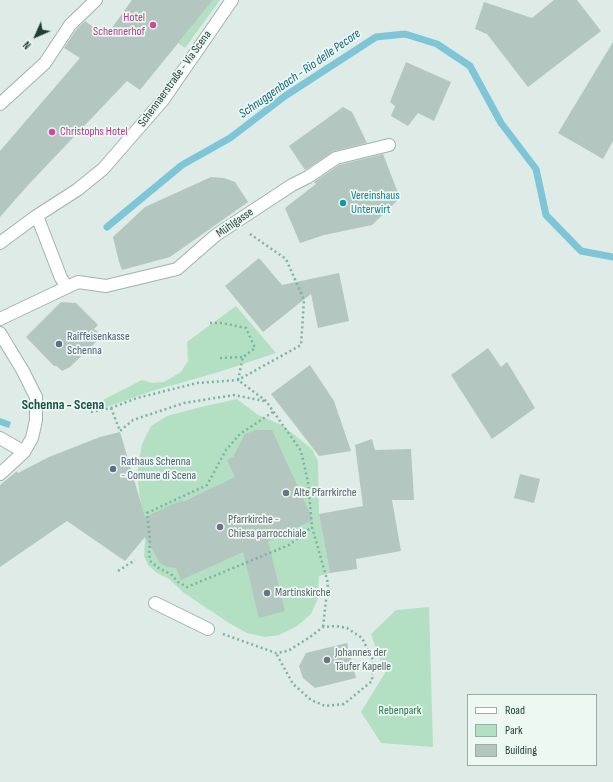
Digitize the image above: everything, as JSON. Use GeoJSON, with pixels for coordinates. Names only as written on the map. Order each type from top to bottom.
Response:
{"type":"FeatureCollection","features":[{"type":"Feature","properties":{"kind":"street"},"geometry":{"type":"LineString","coordinates":[[0,104],[45,63],[70,25],[96,0]]}},
{"type":"Feature","properties":{"kind":"street","name":"Schennaerstraße - Via Scena"},"geometry":{"type":"LineString","coordinates":[[0,243],[37,216],[77,190],[103,169],[163,100],[232,0]]}},
{"type":"Feature","properties":{"kind":"street","name":"Mühlgasse"},"geometry":{"type":"LineString","coordinates":[[73,285],[106,286],[177,269],[216,235],[336,158],[389,145]]}},
{"type":"Feature","properties":{"kind":"street"},"geometry":{"type":"LineString","coordinates":[[37,216],[61,278],[73,285]]}},
{"type":"Feature","properties":{"kind":"street"},"geometry":{"type":"LineString","coordinates":[[0,319],[73,285]]}},
{"type":"Feature","properties":{"kind":"street"},"geometry":{"type":"LineString","coordinates":[[0,333],[23,371],[36,397],[36,420],[32,438],[24,452],[0,474]]}},
{"type":"Feature","properties":{"kind":"street"},"geometry":{"type":"LineString","coordinates":[[0,438],[24,452]]}},
{"type":"Feature","properties":{"kind":"street"},"geometry":{"type":"LineString","coordinates":[[155,602],[208,629]]}},
{"type":"Feature","properties":{"kind":"path"},"geometry":{"type":"LineString","coordinates":[[91,412],[111,408],[137,398],[197,383],[238,380],[301,345],[304,300],[286,259],[235,223]]}},
{"type":"Feature","properties":{"kind":"path"},"geometry":{"type":"LineString","coordinates":[[210,322],[246,328],[256,348],[243,357],[220,358]]}},
{"type":"Feature","properties":{"kind":"path"},"geometry":{"type":"LineString","coordinates":[[238,380],[243,357]]}},
{"type":"Feature","properties":{"kind":"path"},"geometry":{"type":"LineString","coordinates":[[238,380],[266,401],[301,451],[308,482],[312,527],[328,583],[323,627]]}},
{"type":"Feature","properties":{"kind":"path"},"geometry":{"type":"LineString","coordinates":[[111,408],[120,431],[133,420],[184,403],[234,395],[266,401]]}},
{"type":"Feature","properties":{"kind":"path"},"geometry":{"type":"LineString","coordinates":[[273,412],[240,434],[226,450],[207,485],[147,513],[150,540],[148,555],[152,562],[160,569],[171,574],[178,582],[187,587],[289,545],[312,527]]}},
{"type":"Feature","properties":{"kind":"path"},"geometry":{"type":"LineString","coordinates":[[118,571],[135,560]]}},
{"type":"Feature","properties":{"kind":"path"},"geometry":{"type":"LineString","coordinates":[[208,629],[276,653],[288,651],[323,627],[336,626],[347,628],[362,638],[373,660],[372,681],[344,704],[325,706],[311,700],[293,684],[276,653]]}},
{"type":"Feature","properties":{"kind":"green space"},"geometry":{"type":"Polygon","coordinates":[[[213,0],[220,0],[185,48],[178,43],[213,0]]]}},
{"type":"Feature","properties":{"kind":"green space"},"geometry":{"type":"Polygon","coordinates":[[[236,306],[276,353],[222,371],[152,391],[104,408],[101,401],[142,380],[152,383],[164,382],[181,372],[188,361],[187,342],[236,306]]]}},
{"type":"Feature","properties":{"kind":"green space"},"geometry":{"type":"Polygon","coordinates":[[[237,399],[258,415],[282,425],[312,449],[318,461],[319,514],[330,573],[319,576],[318,598],[311,614],[297,626],[279,635],[265,637],[247,633],[229,623],[184,593],[169,579],[157,573],[148,565],[144,556],[145,539],[137,474],[142,444],[151,426],[167,416],[237,399]]]}},
{"type":"Feature","properties":{"kind":"green space","name":"Rebenpark"},"geometry":{"type":"Polygon","coordinates":[[[429,607],[433,747],[381,743],[361,712],[385,673],[371,634],[396,610],[429,607]]]}},
{"type":"Feature","properties":{"kind":"water"},"geometry":{"type":"Polygon","coordinates":[[[0,418],[11,422],[9,428],[0,425],[0,418]]]}},
{"type":"Feature","properties":{"kind":"building"},"geometry":{"type":"Polygon","coordinates":[[[132,0],[213,0],[140,90],[127,81],[29,184],[0,217],[0,151],[80,58],[64,48],[76,30],[85,21],[106,36],[132,0]]]}},
{"type":"Feature","properties":{"kind":"building"},"geometry":{"type":"Polygon","coordinates":[[[554,0],[577,0],[601,31],[528,87],[487,34],[475,29],[484,2],[532,18],[554,0]]]}},
{"type":"Feature","properties":{"kind":"building"},"geometry":{"type":"Polygon","coordinates":[[[613,42],[613,141],[603,159],[558,133],[613,42]]]}},
{"type":"Feature","properties":{"kind":"building"},"geometry":{"type":"Polygon","coordinates":[[[406,62],[451,82],[434,121],[418,113],[408,126],[391,116],[395,106],[390,102],[406,62]]]}},
{"type":"Feature","properties":{"kind":"building"},"geometry":{"type":"Polygon","coordinates":[[[343,107],[352,112],[367,143],[334,151],[305,170],[289,146],[343,107]]]}},
{"type":"Feature","properties":{"kind":"building","name":"Vereinshaus Unterwirt"},"geometry":{"type":"Polygon","coordinates":[[[383,154],[400,198],[372,225],[324,235],[300,243],[285,208],[316,184],[314,182],[339,165],[383,154]]]}},
{"type":"Feature","properties":{"kind":"building"},"geometry":{"type":"Polygon","coordinates":[[[211,177],[224,178],[235,182],[248,202],[170,257],[122,270],[113,237],[145,207],[211,177]]]}},
{"type":"Feature","properties":{"kind":"building"},"geometry":{"type":"Polygon","coordinates":[[[259,258],[282,285],[339,273],[349,321],[318,328],[311,294],[263,332],[225,286],[259,258]]]}},
{"type":"Feature","properties":{"kind":"building"},"geometry":{"type":"Polygon","coordinates":[[[61,302],[76,303],[98,325],[94,329],[98,332],[93,336],[98,340],[70,367],[62,371],[57,366],[54,366],[26,337],[61,302]]]}},
{"type":"Feature","properties":{"kind":"building"},"geometry":{"type":"Polygon","coordinates":[[[488,348],[501,367],[507,362],[535,408],[492,439],[451,375],[488,348]]]}},
{"type":"Feature","properties":{"kind":"building"},"geometry":{"type":"Polygon","coordinates":[[[310,365],[334,401],[351,451],[319,456],[271,394],[310,365]]]}},
{"type":"Feature","properties":{"kind":"building"},"geometry":{"type":"Polygon","coordinates":[[[256,430],[272,430],[313,520],[268,541],[285,611],[259,618],[243,552],[181,580],[176,568],[167,567],[160,563],[145,537],[125,561],[67,521],[0,567],[0,485],[17,471],[18,473],[49,457],[100,437],[120,432],[145,517],[182,500],[183,502],[235,477],[227,460],[233,457],[245,434],[256,430]]]}},
{"type":"Feature","properties":{"kind":"building"},"geometry":{"type":"Polygon","coordinates":[[[372,439],[375,450],[411,449],[414,500],[392,500],[401,551],[356,559],[357,569],[330,573],[319,514],[363,506],[355,445],[372,439]]]}},
{"type":"Feature","properties":{"kind":"building"},"geometry":{"type":"Polygon","coordinates":[[[520,474],[540,479],[534,503],[514,498],[520,474]]]}},
{"type":"Feature","properties":{"kind":"building","name":"Johannes der Täufer Kapelle"},"geometry":{"type":"Polygon","coordinates":[[[347,643],[356,678],[315,688],[303,678],[299,666],[306,653],[347,643]]]}},
{"type":"Feature","properties":{"kind":"waterway","name":"Schnuggenbach - Rio delle Pecore"},"geometry":{"type":"LineString","coordinates":[[107,227],[182,165],[230,138],[285,96],[376,37],[405,34],[437,44],[470,66],[501,123],[536,169],[546,215],[581,251],[613,257]]}},
{"type":"Feature","properties":{"kind":"place","name":"Hotel Schennerhof"},"geometry":{"type":"Point","coordinates":[153,25]}},
{"type":"Feature","properties":{"kind":"place","name":"Christophs Hotel"},"geometry":{"type":"Point","coordinates":[52,132]}},
{"type":"Feature","properties":{"kind":"place","name":"Vereinshaus Unterwirt"},"geometry":{"type":"Point","coordinates":[343,203]}},
{"type":"Feature","properties":{"kind":"place","name":"Raiffeisenkasse Schenna"},"geometry":{"type":"Point","coordinates":[59,344]}},
{"type":"Feature","properties":{"kind":"place","name":"Rathaus Schenna - Comune di Scena"},"geometry":{"type":"Point","coordinates":[113,469]}},
{"type":"Feature","properties":{"kind":"place","name":"Alte Pfarrkirche"},"geometry":{"type":"Point","coordinates":[286,493]}},
{"type":"Feature","properties":{"kind":"place","name":"Pfarrkirche - Chiesa parrocchiale"},"geometry":{"type":"Point","coordinates":[220,527]}},
{"type":"Feature","properties":{"kind":"place","name":"Martinskirche"},"geometry":{"type":"Point","coordinates":[267,593]}},
{"type":"Feature","properties":{"kind":"place","name":"Johannes der Täufer Kapelle"},"geometry":{"type":"Point","coordinates":[327,660]}},
{"type":"Feature","properties":{"kind":"district","name":"Schenna - Scena"},"geometry":{"type":"Point","coordinates":[63,405]}}]}
